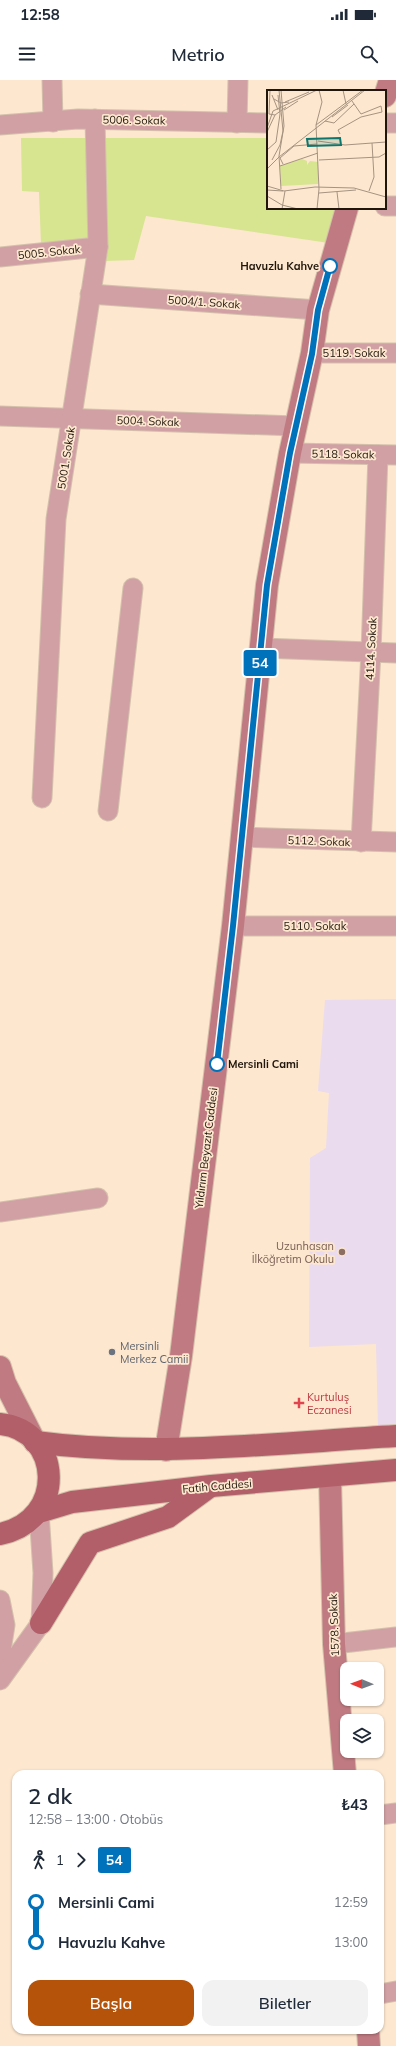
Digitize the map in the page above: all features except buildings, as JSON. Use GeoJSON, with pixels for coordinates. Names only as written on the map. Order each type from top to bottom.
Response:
{"type":"FeatureCollection","features":[{"type":"Feature","properties":{"kind":"main road"},"geometry":{"type":"LineString","coordinates":[[386,93],[390,80]]}},
{"type":"Feature","properties":{"kind":"main road","name":"Yıldırım Beyazıt Caddesi"},"geometry":{"type":"LineString","coordinates":[[166,1450],[181,1356],[233,926],[262,648],[267,585],[290,453],[312,354],[318,310],[347,209]]}},
{"type":"Feature","properties":{"kind":"main road"},"geometry":{"type":"LineString","coordinates":[[0,1367],[4,1383],[45,1458],[50,1476],[47,1495],[39,1512],[28,1524],[13,1532],[0,1534]]}},
{"type":"Feature","properties":{"kind":"main road"},"geometry":{"type":"LineString","coordinates":[[0,1424],[22,1431],[35,1442],[68,1446],[166,1450],[396,1436]]}},
{"type":"Feature","properties":{"kind":"main road","name":"Fatih Caddesi"},"geometry":{"type":"LineString","coordinates":[[39,1512],[72,1502],[211,1486],[396,1470]]}},
{"type":"Feature","properties":{"kind":"main road","name":"1578. Sokak"},"geometry":{"type":"LineString","coordinates":[[330,1476],[334,1644],[345,1770]]}},
{"type":"Feature","properties":{"kind":"main road"},"geometry":{"type":"LineString","coordinates":[[41,1623],[90,1543],[168,1517],[211,1486]]}},
{"type":"Feature","properties":{"kind":"main road"},"geometry":{"type":"LineString","coordinates":[[368,2034],[369,2046]]}},
{"type":"Feature","properties":{"kind":"street"},"geometry":{"type":"LineString","coordinates":[[52,80],[53,122]]}},
{"type":"Feature","properties":{"kind":"street"},"geometry":{"type":"LineString","coordinates":[[237,123],[238,80]]}},
{"type":"Feature","properties":{"kind":"street","name":"5006. Sokak"},"geometry":{"type":"LineString","coordinates":[[0,125],[95,120],[267,123]]}},
{"type":"Feature","properties":{"kind":"street","name":"5001. Sokak"},"geometry":{"type":"LineString","coordinates":[[42,798],[56,519],[73,419],[98,247],[95,120]]}},
{"type":"Feature","properties":{"kind":"street","name":"5005. Sokak"},"geometry":{"type":"LineString","coordinates":[[0,257],[98,247]]}},
{"type":"Feature","properties":{"kind":"street","name":"5004/1. Sokak"},"geometry":{"type":"LineString","coordinates":[[90,294],[318,310]]}},
{"type":"Feature","properties":{"kind":"street","name":"5119. Sokak"},"geometry":{"type":"LineString","coordinates":[[312,354],[396,353]]}},
{"type":"Feature","properties":{"kind":"street","name":"5004. Sokak"},"geometry":{"type":"LineString","coordinates":[[0,416],[296,426]]}},
{"type":"Feature","properties":{"kind":"street","name":"5118. Sokak"},"geometry":{"type":"LineString","coordinates":[[290,453],[387,455]]}},
{"type":"Feature","properties":{"kind":"street","name":"4114. Sokak"},"geometry":{"type":"LineString","coordinates":[[361,842],[371,652],[387,455]]}},
{"type":"Feature","properties":{"kind":"street"},"geometry":{"type":"LineString","coordinates":[[108,811],[134,588]]}},
{"type":"Feature","properties":{"kind":"street"},"geometry":{"type":"LineString","coordinates":[[262,648],[396,653]]}},
{"type":"Feature","properties":{"kind":"street","name":"5112. Sokak"},"geometry":{"type":"LineString","coordinates":[[242,837],[396,842]]}},
{"type":"Feature","properties":{"kind":"street","name":"5110. Sokak"},"geometry":{"type":"LineString","coordinates":[[233,926],[396,926]]}},
{"type":"Feature","properties":{"kind":"street"},"geometry":{"type":"LineString","coordinates":[[0,1212],[98,1198]]}},
{"type":"Feature","properties":{"kind":"street"},"geometry":{"type":"LineString","coordinates":[[0,1680],[41,1623],[43,1573],[39,1512]]}},
{"type":"Feature","properties":{"kind":"street"},"geometry":{"type":"LineString","coordinates":[[0,1600],[5,1625],[0,1657]]}},
{"type":"Feature","properties":{"kind":"street"},"geometry":{"type":"LineString","coordinates":[[334,1644],[396,1637]]}},
{"type":"Feature","properties":{"kind":"street"},"geometry":{"type":"LineString","coordinates":[[384,1814],[396,1813]]}},
{"type":"Feature","properties":{"kind":"street"},"geometry":{"type":"LineString","coordinates":[[384,1993],[396,1991]]}},
{"type":"Feature","properties":{"kind":"shaded area"},"geometry":{"type":"Polygon","coordinates":[[[396,999],[396,1426],[378,1428],[376,1344],[309,1347],[310,1158],[326,1148],[329,1093],[318,1091],[325,1000],[396,999]]]}},
{"type":"Feature","properties":{"kind":"green space"},"geometry":{"type":"Polygon","coordinates":[[[21,138],[267,138],[267,209],[340,209],[329,243],[146,216],[134,260],[105,261],[41,244],[39,192],[22,191],[21,138]]]}},
{"type":"Feature","properties":{"kind":"bus line","name":"54"},"geometry":{"type":"LineString","coordinates":[[217,1064],[233,926],[262,648],[267,585],[290,453],[312,354],[318,310],[330,266]]}},
{"type":"Feature","properties":{"kind":"place","name":"Havuzlu Kahve"},"geometry":{"type":"Point","coordinates":[330,266]}},
{"type":"Feature","properties":{"kind":"place","name":"Mersinli Cami"},"geometry":{"type":"Point","coordinates":[217,1064]}},
{"type":"Feature","properties":{"kind":"place","name":"Uzunhasan İlköğretim Okulu"},"geometry":{"type":"Point","coordinates":[342,1252]}},
{"type":"Feature","properties":{"kind":"place","name":"Mersinli Merkez Camii"},"geometry":{"type":"Point","coordinates":[112,1352]}},
{"type":"Feature","properties":{"kind":"place","name":"Kurtuluş Eczanesi"},"geometry":{"type":"Point","coordinates":[299,1403]}}]}
